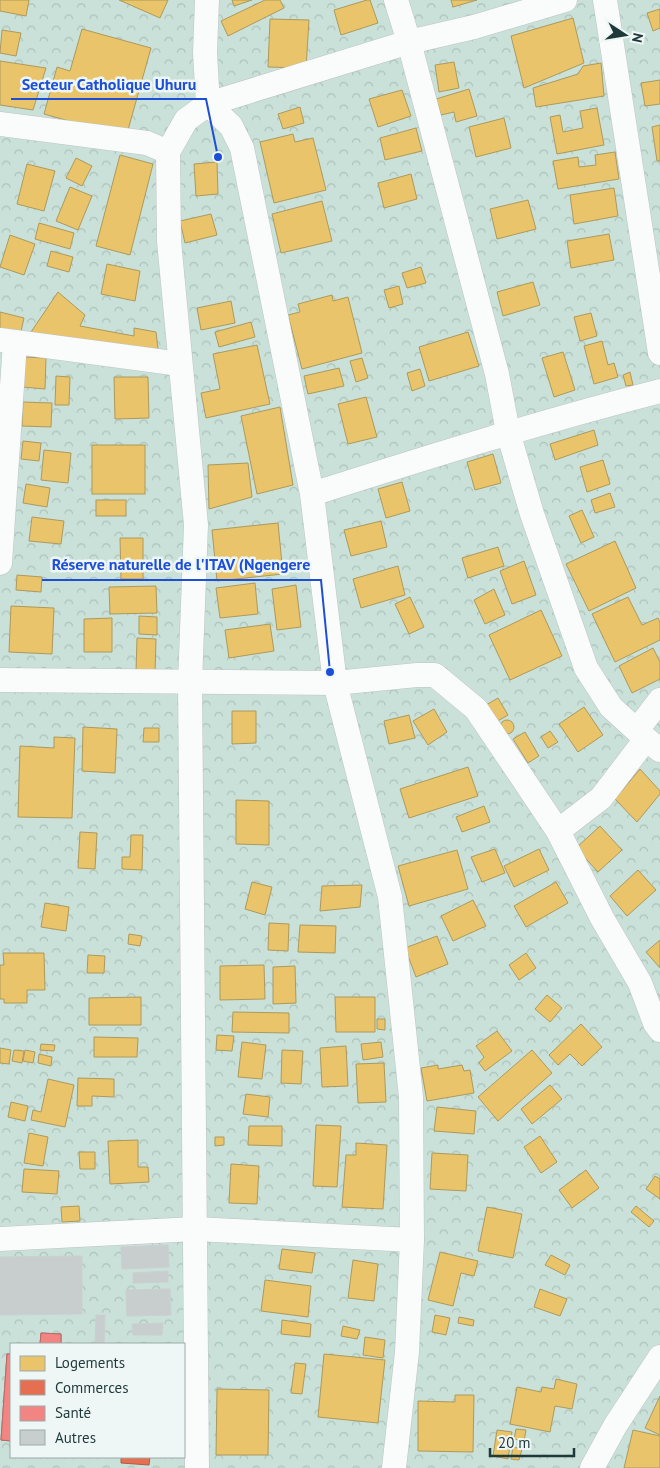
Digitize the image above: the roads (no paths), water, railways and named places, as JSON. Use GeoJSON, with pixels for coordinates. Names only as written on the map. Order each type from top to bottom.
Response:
{"type":"FeatureCollection","features":[{"type":"Feature","properties":{"kind":"street"},"geometry":{"type":"LineString","coordinates":[[207,0],[205,53],[208,104],[231,126],[242,148],[312,494],[334,683],[390,897],[411,1096],[412,1240],[407,1352],[394,1468]]}},
{"type":"Feature","properties":{"kind":"street"},"geometry":{"type":"LineString","coordinates":[[396,0],[409,42],[497,374],[508,432],[532,514],[586,668],[611,706],[648,739]]}},
{"type":"Feature","properties":{"kind":"street"},"geometry":{"type":"LineString","coordinates":[[196,1468],[190,682],[196,525],[169,241],[168,152],[186,120],[208,104],[409,42],[474,27],[565,0]]}},
{"type":"Feature","properties":{"kind":"street"},"geometry":{"type":"LineString","coordinates":[[605,0],[660,353]]}},
{"type":"Feature","properties":{"kind":"street"},"geometry":{"type":"LineString","coordinates":[[0,124],[147,143],[168,152]]}},
{"type":"Feature","properties":{"kind":"street"},"geometry":{"type":"LineString","coordinates":[[0,563],[8,341],[180,364]]}},
{"type":"Feature","properties":{"kind":"street"},"geometry":{"type":"LineString","coordinates":[[312,494],[508,432],[660,391]]}},
{"type":"Feature","properties":{"kind":"street"},"geometry":{"type":"LineString","coordinates":[[0,680],[334,683],[435,675],[476,709],[558,831],[602,918],[640,983],[660,1030]]}},
{"type":"Feature","properties":{"kind":"street"},"geometry":{"type":"LineString","coordinates":[[558,831],[602,798],[648,739],[660,700]]}},
{"type":"Feature","properties":{"kind":"street"},"geometry":{"type":"LineString","coordinates":[[0,1239],[195,1229],[412,1240]]}},
{"type":"Feature","properties":{"kind":"street"},"geometry":{"type":"LineString","coordinates":[[592,1468],[615,1426],[660,1358]]}},
{"type":"Feature","properties":{"kind":"place","name":"Secteur Catholique Uhuru"},"geometry":{"type":"Point","coordinates":[218,157]}},
{"type":"Feature","properties":{"kind":"place","name":"Réserve naturelle de l'ITAV (Ngengere"},"geometry":{"type":"Point","coordinates":[330,672]}}]}
